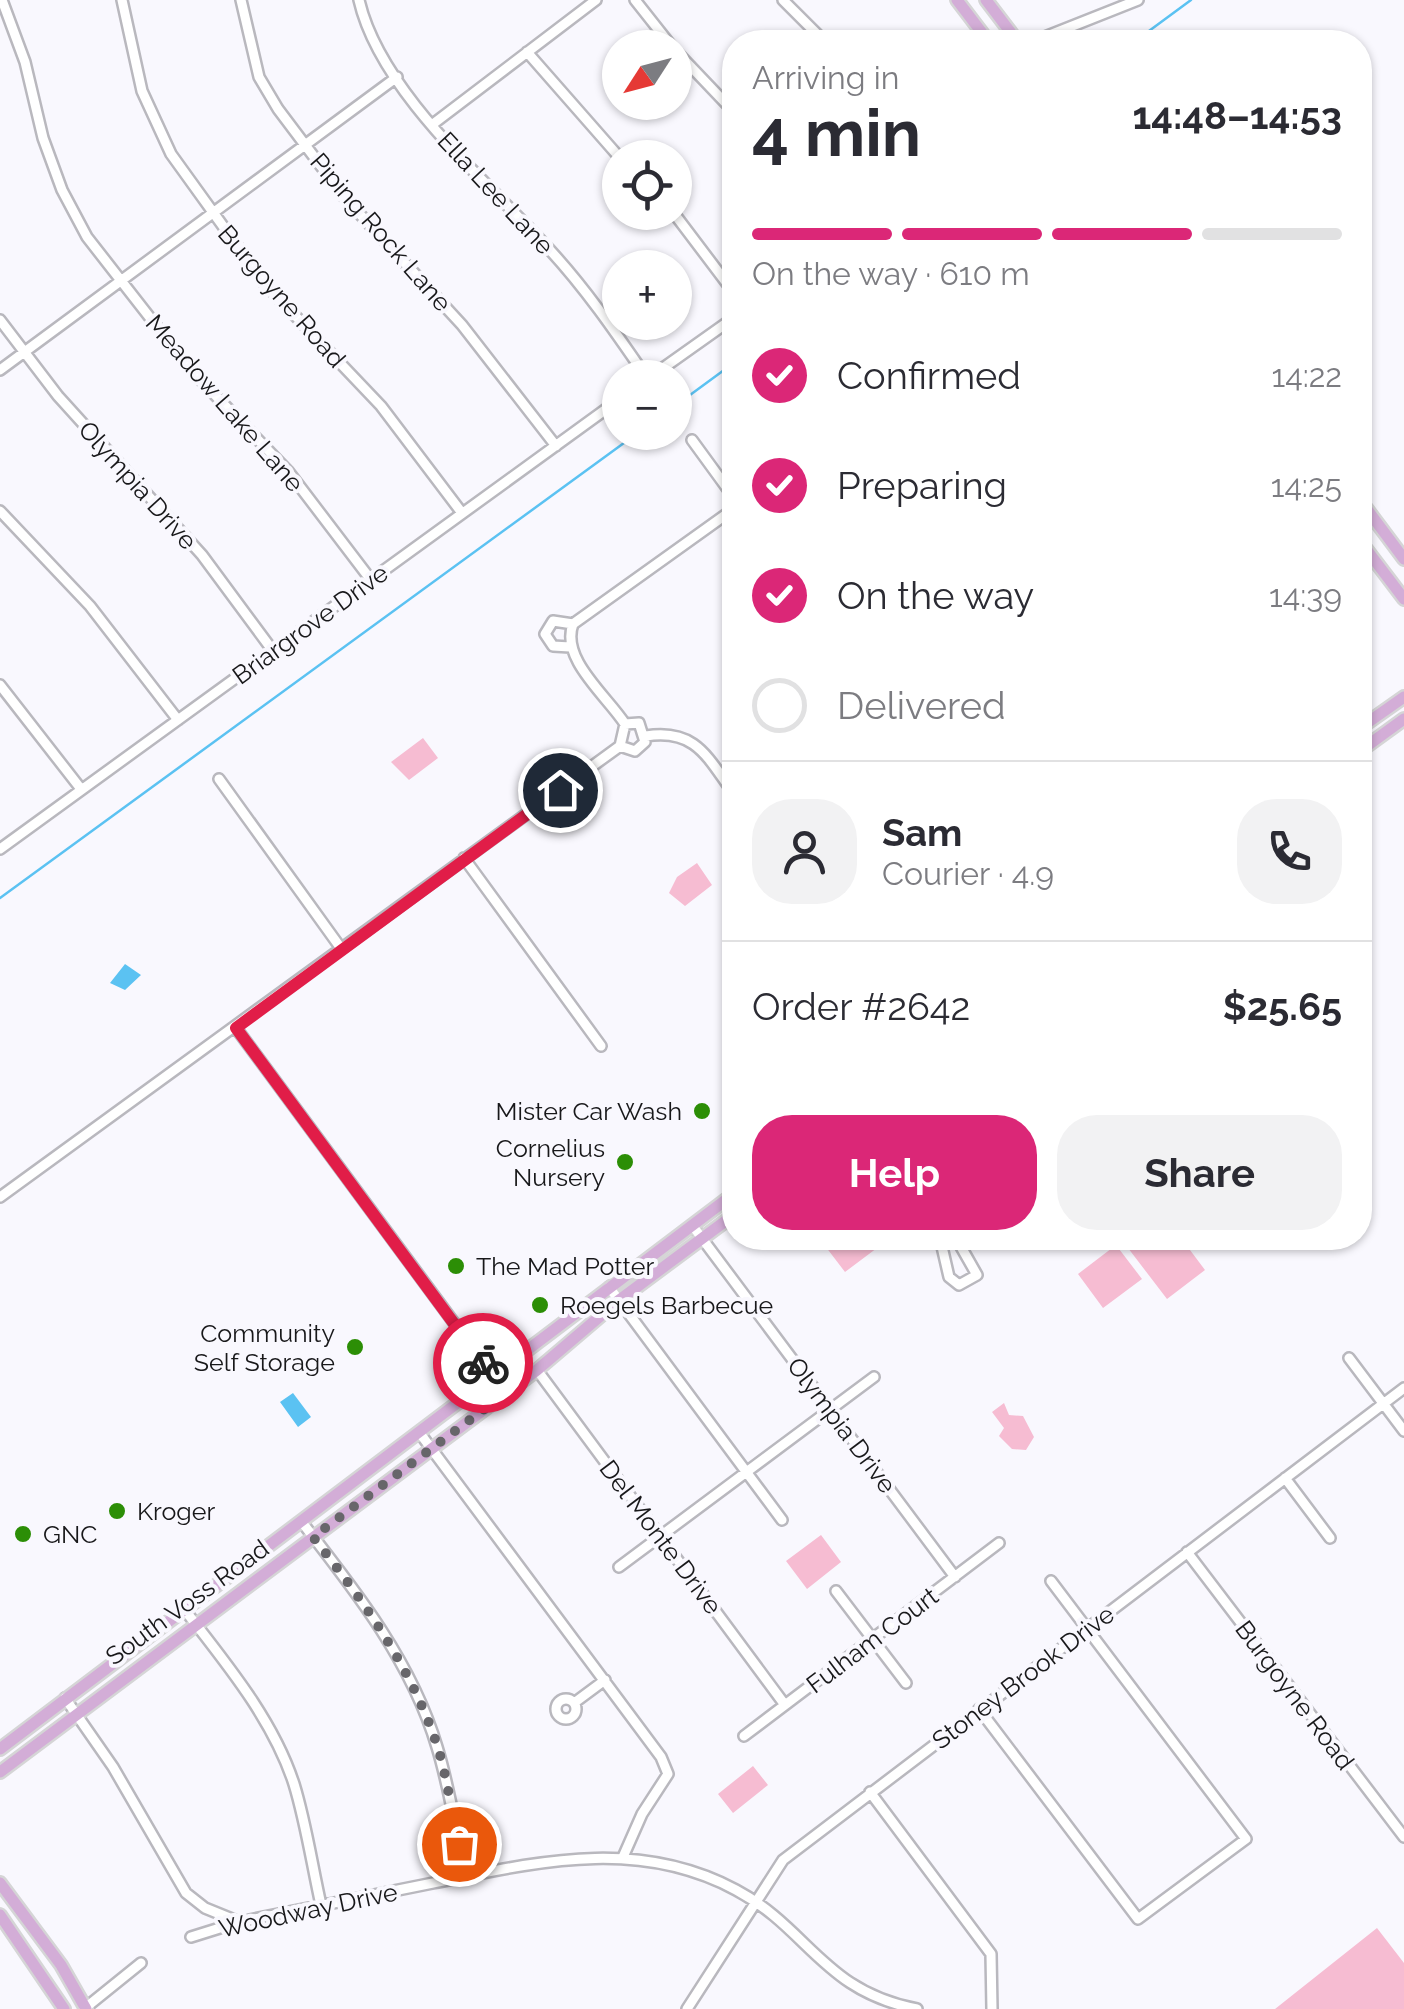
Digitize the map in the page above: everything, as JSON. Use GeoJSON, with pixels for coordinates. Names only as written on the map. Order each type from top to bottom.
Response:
{"type":"FeatureCollection","features":[{"type":"Feature","properties":{"kind":"main road"},"geometry":{"type":"LineString","coordinates":[[957,0],[981,30]]}},
{"type":"Feature","properties":{"kind":"main road"},"geometry":{"type":"LineString","coordinates":[[986,0],[1009,30]]}},
{"type":"Feature","properties":{"kind":"main road"},"geometry":{"type":"LineString","coordinates":[[1372,516],[1404,559]]}},
{"type":"Feature","properties":{"kind":"main road"},"geometry":{"type":"LineString","coordinates":[[1372,525],[1385,533]]}},
{"type":"Feature","properties":{"kind":"main road"},"geometry":{"type":"LineString","coordinates":[[1372,557],[1404,599]]}},
{"type":"Feature","properties":{"kind":"main road"},"geometry":{"type":"LineString","coordinates":[[1372,720],[1404,697]]}},
{"type":"Feature","properties":{"kind":"main road"},"geometry":{"type":"LineString","coordinates":[[1372,742],[1404,719]]}},
{"type":"Feature","properties":{"kind":"main road","name":"South Voss Road"},"geometry":{"type":"LineString","coordinates":[[0,1749],[722,1203]]}},
{"type":"Feature","properties":{"kind":"main road","name":"South Voss Road"},"geometry":{"type":"LineString","coordinates":[[0,1772],[506,1393],[618,1301],[722,1223]]}},
{"type":"Feature","properties":{"kind":"main road"},"geometry":{"type":"LineString","coordinates":[[378,1463],[391,1480]]}},
{"type":"Feature","properties":{"kind":"main road"},"geometry":{"type":"LineString","coordinates":[[0,1884],[61,1965],[85,2009]]}},
{"type":"Feature","properties":{"kind":"main road"},"geometry":{"type":"LineString","coordinates":[[0,1915],[64,2009]]}},
{"type":"Feature","properties":{"kind":"street","name":"Meadow Lake Lane"},"geometry":{"type":"LineString","coordinates":[[2,0],[25,62],[43,138],[62,190],[87,236],[190,369],[288,471],[370,580]]}},
{"type":"Feature","properties":{"kind":"street","name":"Burgoyne Road"},"geometry":{"type":"LineString","coordinates":[[122,0],[142,91],[155,123],[211,214],[264,283],[380,406],[462,513]]}},
{"type":"Feature","properties":{"kind":"street","name":"Piping Rock Lane"},"geometry":{"type":"LineString","coordinates":[[241,0],[259,77],[305,145],[381,240],[462,325],[556,446]]}},
{"type":"Feature","properties":{"kind":"street","name":"Ella Lee Lane"},"geometry":{"type":"LineString","coordinates":[[359,0],[363,20],[397,77],[433,124],[564,266],[634,360]]}},
{"type":"Feature","properties":{"kind":"street"},"geometry":{"type":"LineString","coordinates":[[433,124],[596,0]]}},
{"type":"Feature","properties":{"kind":"street"},"geometry":{"type":"LineString","coordinates":[[635,0],[659,30]]}},
{"type":"Feature","properties":{"kind":"street"},"geometry":{"type":"LineString","coordinates":[[782,0],[813,30]]}},
{"type":"Feature","properties":{"kind":"street"},"geometry":{"type":"LineString","coordinates":[[1062,30],[1138,0]]}},
{"type":"Feature","properties":{"kind":"street"},"geometry":{"type":"LineString","coordinates":[[527,52],[604,140]]}},
{"type":"Feature","properties":{"kind":"street"},"geometry":{"type":"LineString","coordinates":[[692,67],[722,99]]}},
{"type":"Feature","properties":{"kind":"street"},"geometry":{"type":"LineString","coordinates":[[0,370],[397,77]]}},
{"type":"Feature","properties":{"kind":"street"},"geometry":{"type":"LineString","coordinates":[[687,230],[722,277]]}},
{"type":"Feature","properties":{"kind":"street","name":"Olympia Drive"},"geometry":{"type":"LineString","coordinates":[[0,320],[112,460],[202,555],[273,651]]}},
{"type":"Feature","properties":{"kind":"street"},"geometry":{"type":"LineString","coordinates":[[674,360],[722,326]]}},
{"type":"Feature","properties":{"kind":"street","name":"Briargrove Drive"},"geometry":{"type":"LineString","coordinates":[[0,849],[602,412]]}},
{"type":"Feature","properties":{"kind":"street"},"geometry":{"type":"LineString","coordinates":[[692,440],[722,481]]}},
{"type":"Feature","properties":{"kind":"street"},"geometry":{"type":"LineString","coordinates":[[0,511],[90,606],[178,720]]}},
{"type":"Feature","properties":{"kind":"street"},"geometry":{"type":"LineString","coordinates":[[570,646],[552,646],[545,634],[554,620],[572,624],[722,517]]}},
{"type":"Feature","properties":{"kind":"street"},"geometry":{"type":"LineString","coordinates":[[0,1197],[620,746],[625,724],[570,646],[572,624]]}},
{"type":"Feature","properties":{"kind":"street"},"geometry":{"type":"LineString","coordinates":[[0,685],[80,789]]}},
{"type":"Feature","properties":{"kind":"street"},"geometry":{"type":"LineString","coordinates":[[625,724],[639,723],[646,736]]}},
{"type":"Feature","properties":{"kind":"street"},"geometry":{"type":"LineString","coordinates":[[646,736],[678,734],[696,744],[722,778]]}},
{"type":"Feature","properties":{"kind":"street"},"geometry":{"type":"LineString","coordinates":[[620,746],[635,751],[646,736]]}},
{"type":"Feature","properties":{"kind":"street"},"geometry":{"type":"LineString","coordinates":[[218,779],[340,948]]}},
{"type":"Feature","properties":{"kind":"street"},"geometry":{"type":"LineString","coordinates":[[464,858],[601,1046]]}},
{"type":"Feature","properties":{"kind":"street"},"geometry":{"type":"LineString","coordinates":[[236,1028],[506,1393]]}},
{"type":"Feature","properties":{"kind":"street","name":"Olympia Drive"},"geometry":{"type":"LineString","coordinates":[[692,1225],[955,1576]]}},
{"type":"Feature","properties":{"kind":"street"},"geometry":{"type":"LineString","coordinates":[[943,1250],[952,1280],[963,1284],[977,1274],[963,1250]]}},
{"type":"Feature","properties":{"kind":"street"},"geometry":{"type":"LineString","coordinates":[[609,1287],[782,1520]]}},
{"type":"Feature","properties":{"kind":"street"},"geometry":{"type":"LineString","coordinates":[[1349,1358],[1404,1431]]}},
{"type":"Feature","properties":{"kind":"street","name":"Del Monte Drive"},"geometry":{"type":"LineString","coordinates":[[536,1370],[785,1705]]}},
{"type":"Feature","properties":{"kind":"street"},"geometry":{"type":"LineString","coordinates":[[619,1567],[874,1377]]}},
{"type":"Feature","properties":{"kind":"street","name":"Stoney Brook Drive"},"geometry":{"type":"LineString","coordinates":[[688,2009],[783,1860],[1404,1388]]}},
{"type":"Feature","properties":{"kind":"street"},"geometry":{"type":"LineString","coordinates":[[419,1432],[660,1756],[668,1774],[642,1814],[623,1857]]}},
{"type":"Feature","properties":{"kind":"street"},"geometry":{"type":"LineString","coordinates":[[1285,1478],[1330,1538]]}},
{"type":"Feature","properties":{"kind":"street"},"geometry":{"type":"LineString","coordinates":[[302,1521],[382,1630],[421,1705],[437,1746],[466,1876]]}},
{"type":"Feature","properties":{"kind":"street","name":"Fulham Court"},"geometry":{"type":"LineString","coordinates":[[744,1736],[1000,1543]]}},
{"type":"Feature","properties":{"kind":"street","name":"Burgoyne Road"},"geometry":{"type":"LineString","coordinates":[[1187,1552],[1404,1837]]}},
{"type":"Feature","properties":{"kind":"street"},"geometry":{"type":"LineString","coordinates":[[980,1709],[1138,1919],[1246,1838],[1051,1581]]}},
{"type":"Feature","properties":{"kind":"street"},"geometry":{"type":"LineString","coordinates":[[836,1590],[906,1683]]}},
{"type":"Feature","properties":{"kind":"street"},"geometry":{"type":"LineString","coordinates":[[184,1608],[251,1699],[276,1742],[294,1784],[321,1905]]}},
{"type":"Feature","properties":{"kind":"street"},"geometry":{"type":"LineString","coordinates":[[574,1702],[605,1680]]}},
{"type":"Feature","properties":{"kind":"street"},"geometry":{"type":"LineString","coordinates":[[65,1698],[135,1802],[174,1875],[205,1908],[239,1922]]}},
{"type":"Feature","properties":{"kind":"street"},"geometry":{"type":"LineString","coordinates":[[870,1792],[991,1954],[992,2009]]}},
{"type":"Feature","properties":{"kind":"street","name":"Woodway Drive"},"geometry":{"type":"LineString","coordinates":[[191,1938],[239,1922],[553,1859],[623,1857],[698,1872],[754,1901],[830,1971],[865,1992],[917,2009]]}},
{"type":"Feature","properties":{"kind":"street"},"geometry":{"type":"LineString","coordinates":[[205,1908],[210,1931]]}},
{"type":"Feature","properties":{"kind":"street"},"geometry":{"type":"LineString","coordinates":[[85,2009],[141,1963]]}},
{"type":"Feature","properties":{"kind":"shaded area"},"geometry":{"type":"Polygon","coordinates":[[[423,738],[438,758],[409,780],[391,762],[423,738]]]}},
{"type":"Feature","properties":{"kind":"shaded area"},"geometry":{"type":"Polygon","coordinates":[[[697,863],[712,885],[685,906],[669,893],[677,877],[697,863]]]}},
{"type":"Feature","properties":{"kind":"shaded area"},"geometry":{"type":"Polygon","coordinates":[[[828,1250],[874,1250],[845,1272],[828,1250]]]}},
{"type":"Feature","properties":{"kind":"shaded area"},"geometry":{"type":"Polygon","coordinates":[[[1109,1250],[1120,1250],[1142,1279],[1103,1308],[1078,1274],[1109,1250]]]}},
{"type":"Feature","properties":{"kind":"shaded area"},"geometry":{"type":"Polygon","coordinates":[[[1130,1250],[1190,1250],[1205,1270],[1167,1299],[1130,1250]]]}},
{"type":"Feature","properties":{"kind":"shaded area"},"geometry":{"type":"Polygon","coordinates":[[[1004,1403],[1009,1415],[1023,1416],[1034,1437],[1026,1450],[1012,1449],[999,1436],[1004,1428],[992,1412],[1004,1403]]]}},
{"type":"Feature","properties":{"kind":"shaded area"},"geometry":{"type":"Polygon","coordinates":[[[821,1535],[841,1562],[807,1589],[786,1561],[821,1535]]]}},
{"type":"Feature","properties":{"kind":"shaded area"},"geometry":{"type":"Polygon","coordinates":[[[753,1766],[768,1785],[733,1813],[718,1794],[753,1766]]]}},
{"type":"Feature","properties":{"kind":"shaded area"},"geometry":{"type":"Polygon","coordinates":[[[1377,1928],[1404,1963],[1404,2009],[1275,2009],[1377,1928]]]}},
{"type":"Feature","properties":{"kind":"water"},"geometry":{"type":"Polygon","coordinates":[[[125,964],[141,975],[125,990],[110,983],[125,964]]]}},
{"type":"Feature","properties":{"kind":"water"},"geometry":{"type":"Polygon","coordinates":[[[293,1393],[311,1417],[298,1427],[280,1402],[293,1393]]]}},
{"type":"Feature","properties":{"kind":"waterway"},"geometry":{"type":"LineString","coordinates":[[1150,30],[1191,0]]}},
{"type":"Feature","properties":{"kind":"waterway"},"geometry":{"type":"LineString","coordinates":[[692,394],[722,372]]}},
{"type":"Feature","properties":{"kind":"waterway"},"geometry":{"type":"LineString","coordinates":[[0,898],[614,450]]}},
{"type":"Feature","properties":{"kind":"way so far"},"geometry":{"type":"LineString","coordinates":[[459,1844],[437,1746],[404,1669],[382,1630],[313,1537],[506,1393],[483,1363]]}},
{"type":"Feature","properties":{"kind":"place","name":"Mister Car Wash"},"geometry":{"type":"Point","coordinates":[702,1111]}},
{"type":"Feature","properties":{"kind":"place","name":"Cornelius Nursery"},"geometry":{"type":"Point","coordinates":[625,1162]}},
{"type":"Feature","properties":{"kind":"place","name":"The Mad Potter"},"geometry":{"type":"Point","coordinates":[456,1266]}},
{"type":"Feature","properties":{"kind":"place","name":"Roegels Barbecue"},"geometry":{"type":"Point","coordinates":[540,1305]}},
{"type":"Feature","properties":{"kind":"place","name":"Community Self Storage"},"geometry":{"type":"Point","coordinates":[355,1347]}},
{"type":"Feature","properties":{"kind":"place","name":"Kroger"},"geometry":{"type":"Point","coordinates":[117,1511]}},
{"type":"Feature","properties":{"kind":"place","name":"GNC"},"geometry":{"type":"Point","coordinates":[23,1534]}},
{"type":"Feature","properties":{"kind":"route"},"geometry":{"type":"LineString","coordinates":[[483,1363],[236,1028],[560,790]]}}]}
